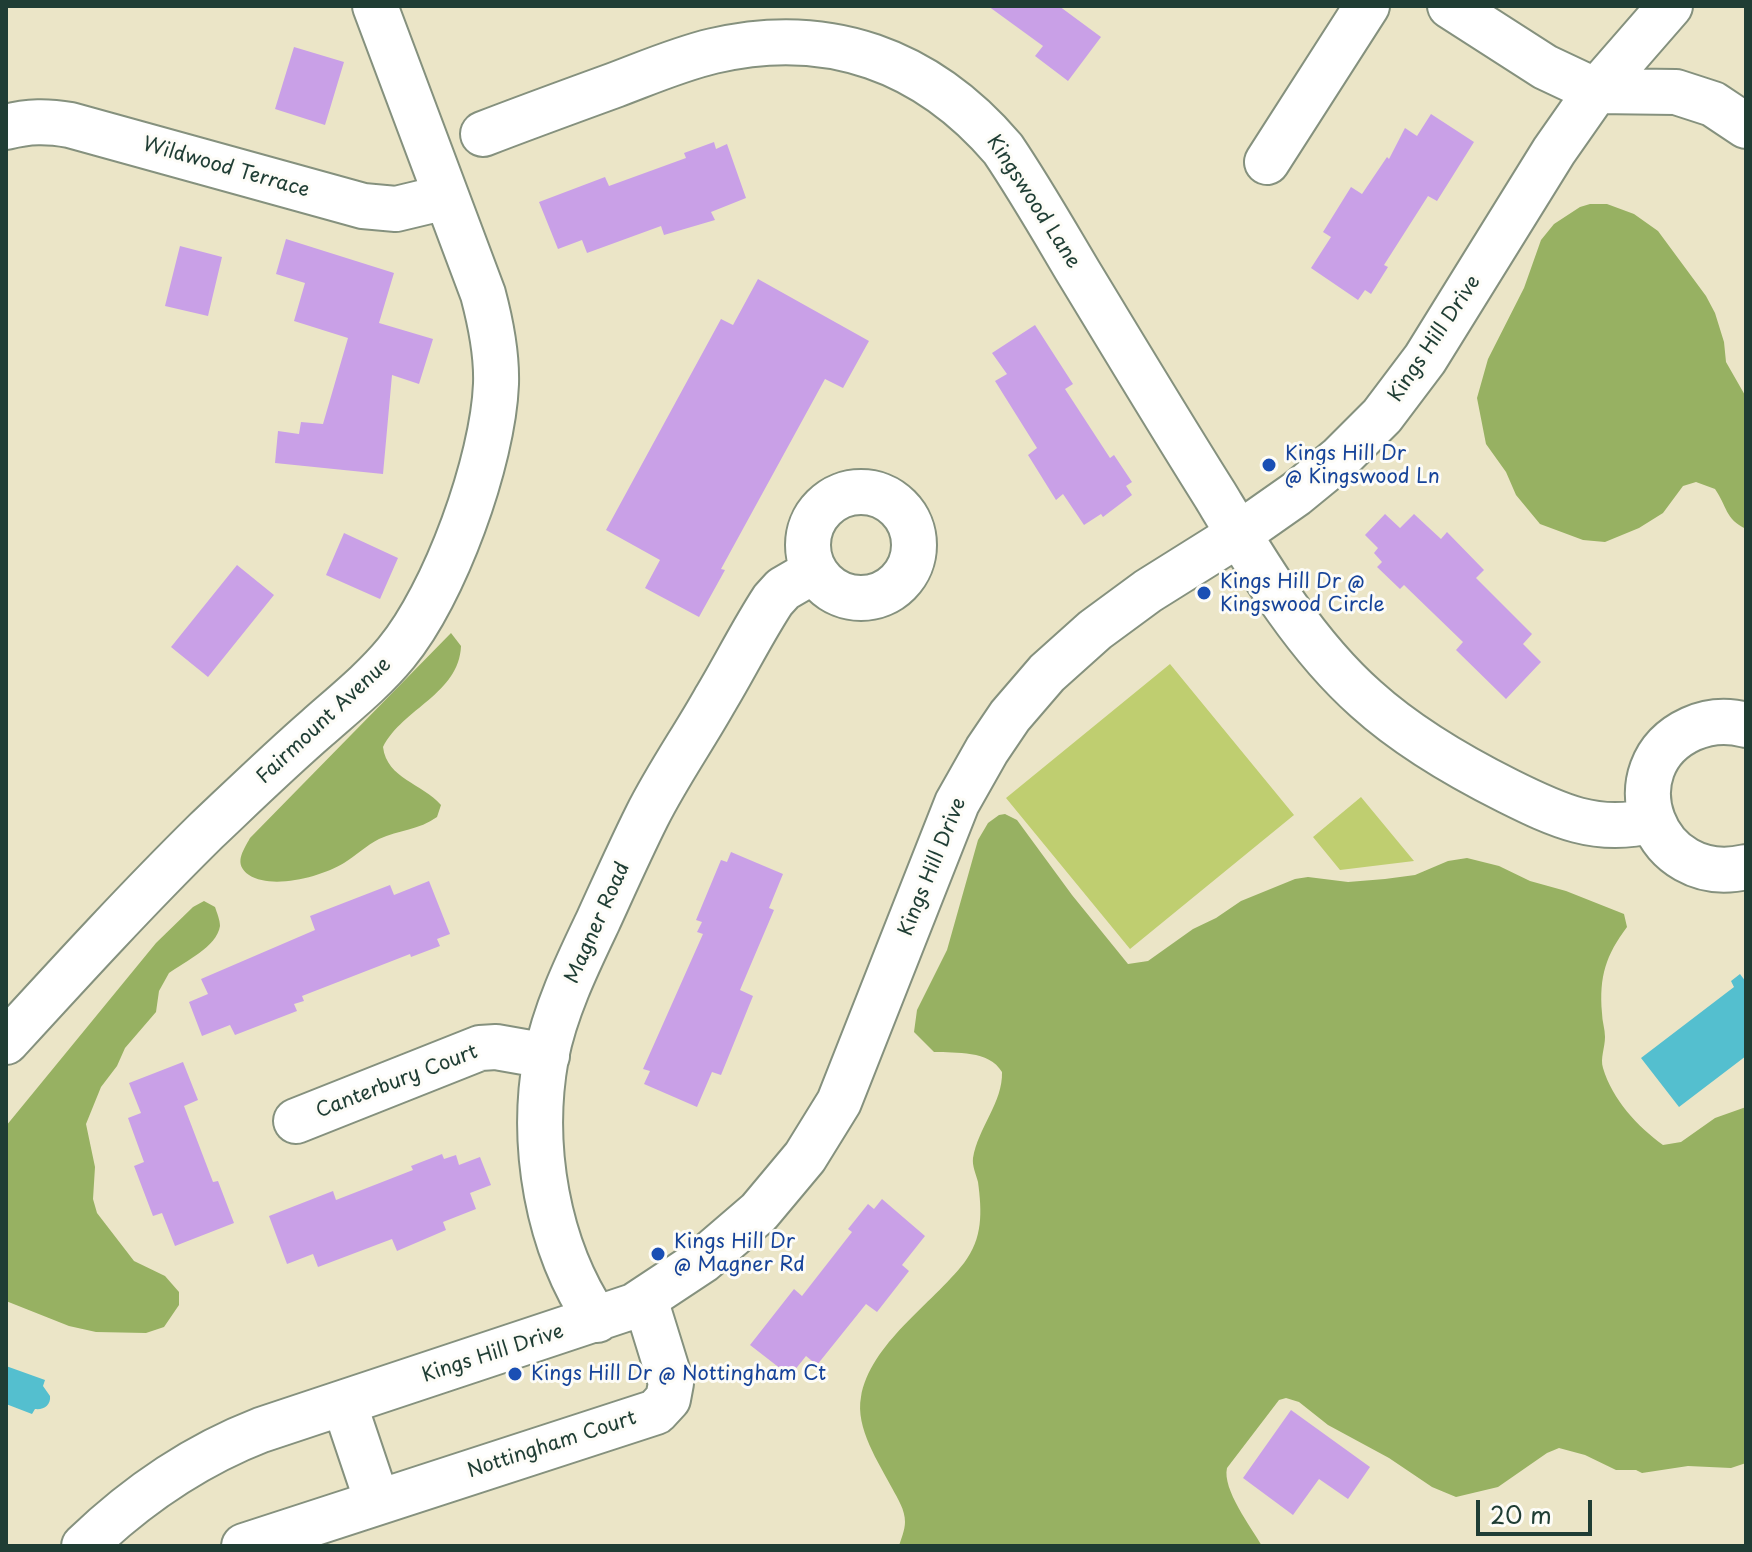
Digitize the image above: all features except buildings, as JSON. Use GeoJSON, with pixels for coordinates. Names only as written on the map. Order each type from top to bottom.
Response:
{"type":"FeatureCollection","features":[{"type":"Feature","properties":{"kind":"street","name":"Fairmount Avenue"},"geometry":{"type":"LineString","coordinates":[[6,1042],[177,860],[382,668],[408,637],[430,600],[452,552],[478,479],[489,429],[496,382],[493,339],[483,294],[375,6]]}},
{"type":"Feature","properties":{"kind":"street"},"geometry":{"type":"LineString","coordinates":[[1267,162],[1367,6]]}},
{"type":"Feature","properties":{"kind":"street"},"geometry":{"type":"LineString","coordinates":[[1450,6],[1545,67],[1596,91],[1676,92],[1713,104],[1746,126]]}},
{"type":"Feature","properties":{"kind":"street","name":"Kings Hill Drive"},"geometry":{"type":"LineString","coordinates":[[84,1546],[131,1504],[213,1451],[261,1430],[597,1320],[645,1299],[702,1261],[741,1229],[777,1194],[817,1140],[848,1083],[957,803],[1010,716],[1047,673],[1095,630],[1148,591],[1239,534],[1330,467],[1368,430],[1398,397],[1438,339],[1554,151],[1596,91],[1670,6]]}},
{"type":"Feature","properties":{"kind":"street","name":"Kingswood Lane"},"geometry":{"type":"LineString","coordinates":[[483,134],[697,55],[755,43],[797,42],[843,47],[892,63],[918,76],[967,111],[1003,149],[1239,534],[1326,660],[1366,700],[1418,739],[1513,793],[1585,822],[1618,827],[1652,820]]}},
{"type":"Feature","properties":{"kind":"street","name":"Wildwood Terrace"},"geometry":{"type":"LineString","coordinates":[[6,127],[48,121],[70,125],[363,206],[396,209],[446,197]]}},
{"type":"Feature","properties":{"kind":"street","name":"Magner Road"},"geometry":{"type":"LineString","coordinates":[[597,1320],[572,1277],[553,1224],[543,1160],[543,1094],[547,1056],[556,1022],[584,950],[648,814],[773,600],[789,584],[814,571]]}},
{"type":"Feature","properties":{"kind":"street"},"geometry":{"type":"LineString","coordinates":[[1746,725],[1725,721],[1687,730],[1667,747],[1653,769],[1649,807],[1652,820],[1665,843],[1684,860],[1708,870],[1746,867]]}},
{"type":"Feature","properties":{"kind":"street","name":"Canterbury Court"},"geometry":{"type":"LineString","coordinates":[[296,1121],[480,1048],[496,1047],[547,1056]]}},
{"type":"Feature","properties":{"kind":"street","name":"Nottingham Court"},"geometry":{"type":"LineString","coordinates":[[244,1546],[651,1413],[664,1405],[671,1383],[645,1299]]}},
{"type":"Feature","properties":{"kind":"street"},"geometry":{"type":"LineString","coordinates":[[344,1403],[377,1501]]}},
{"type":"Feature","properties":{"kind":"green space"},"geometry":{"type":"Polygon","coordinates":[[[1590,204],[1607,204],[1634,214],[1658,231],[1715,313],[1724,342],[1726,362],[1746,397],[1746,529],[1730,516],[1715,489],[1696,482],[1683,486],[1663,513],[1639,528],[1605,542],[1583,540],[1540,524],[1516,495],[1506,472],[1486,444],[1477,398],[1488,359],[1524,288],[1541,240],[1554,224],[1590,204]]]}},
{"type":"Feature","properties":{"kind":"green space"},"geometry":{"type":"Polygon","coordinates":[[[451,633],[461,646],[451,677],[392,733],[383,747],[386,758],[398,774],[441,805],[437,817],[423,825],[379,839],[344,863],[310,877],[270,881],[244,871],[240,862],[250,838],[451,633]]]}},
{"type":"Feature","properties":{"kind":"green space"},"geometry":{"type":"Polygon","coordinates":[[[1170,664],[1294,815],[1130,949],[1006,798],[1170,664]]]}},
{"type":"Feature","properties":{"kind":"green space"},"geometry":{"type":"Polygon","coordinates":[[[1361,797],[1414,861],[1340,870],[1313,837],[1361,797]]]}},
{"type":"Feature","properties":{"kind":"green space"},"geometry":{"type":"Polygon","coordinates":[[[1005,814],[1017,820],[1128,964],[1148,961],[1193,929],[1241,901],[1295,879],[1308,877],[1348,882],[1385,879],[1415,875],[1448,861],[1467,858],[1499,866],[1530,881],[1566,891],[1624,914],[1627,927],[1606,967],[1601,1000],[1605,1037],[1602,1064],[1619,1101],[1644,1130],[1663,1145],[1681,1142],[1715,1118],[1746,1107],[1746,1463],[1731,1468],[1688,1466],[1642,1473],[1616,1470],[1585,1455],[1559,1448],[1498,1487],[1456,1497],[1432,1487],[1389,1458],[1328,1425],[1299,1402],[1286,1398],[1279,1400],[1227,1468],[1233,1497],[1262,1546],[899,1546],[905,1525],[904,1513],[865,1433],[861,1421],[861,1397],[876,1359],[964,1263],[975,1244],[980,1224],[980,1204],[973,1158],[999,1094],[1002,1072],[981,1056],[934,1052],[914,1032],[917,1010],[947,950],[978,840],[988,823],[1005,814]]]}},
{"type":"Feature","properties":{"kind":"green space"},"geometry":{"type":"Polygon","coordinates":[[[204,901],[215,907],[220,924],[218,934],[191,959],[169,973],[159,991],[156,1012],[125,1048],[117,1066],[101,1087],[86,1124],[95,1167],[93,1199],[97,1213],[134,1261],[165,1276],[179,1292],[179,1305],[164,1327],[146,1333],[96,1332],[69,1326],[6,1301],[6,1126],[156,943],[193,907],[204,901]]]}},
{"type":"Feature","properties":{"kind":"water"},"geometry":{"type":"Polygon","coordinates":[[[1740,974],[1746,982],[1746,1056],[1679,1107],[1641,1058],[1734,987],[1731,981],[1740,974]]]}},
{"type":"Feature","properties":{"kind":"water"},"geometry":{"type":"Polygon","coordinates":[[[6,1366],[45,1380],[43,1386],[50,1396],[46,1406],[35,1409],[32,1414],[6,1404],[6,1366]]]}},
{"type":"Feature","properties":{"kind":"place","name":"Kings Hill Dr @ Kingswood Ln"},"geometry":{"type":"Point","coordinates":[1269,465]}},
{"type":"Feature","properties":{"kind":"place","name":"Kings Hill Dr @ Kingswood Circle"},"geometry":{"type":"Point","coordinates":[1204,593]}},
{"type":"Feature","properties":{"kind":"place","name":"Kings Hill Dr @ Magner Rd"},"geometry":{"type":"Point","coordinates":[658,1254]}},
{"type":"Feature","properties":{"kind":"place","name":"Kings Hill Dr @ Nottingham Ct"},"geometry":{"type":"Point","coordinates":[515,1374]}}]}
